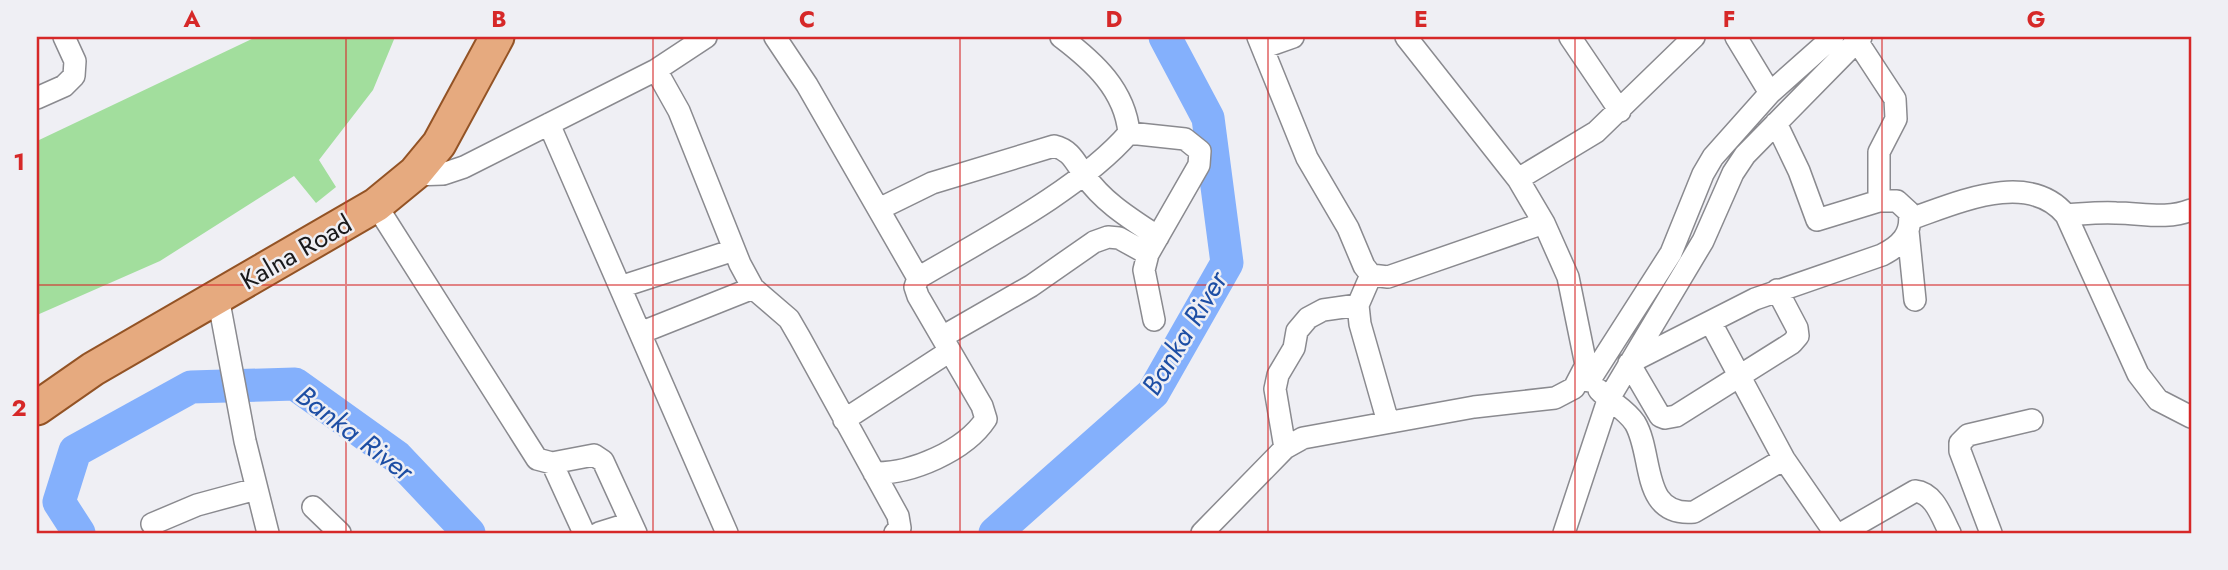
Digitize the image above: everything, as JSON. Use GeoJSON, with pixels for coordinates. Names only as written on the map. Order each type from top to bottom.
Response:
{"type":"FeatureCollection","features":[{"type":"Feature","properties":{"kind":"main road","name":"Kalna Road"},"geometry":{"type":"LineString","coordinates":[[37,408],[93,369],[376,205],[413,175],[439,144],[497,37]]}},
{"type":"Feature","properties":{"kind":"street"},"geometry":{"type":"LineString","coordinates":[[37,98],[64,86],[74,76],[75,61],[64,37]]}},
{"type":"Feature","properties":{"kind":"street"},"geometry":{"type":"LineString","coordinates":[[413,175],[443,174],[464,167],[656,70],[706,37]]}},
{"type":"Feature","properties":{"kind":"street"},"geometry":{"type":"LineString","coordinates":[[775,37],[918,278]]}},
{"type":"Feature","properties":{"kind":"street"},"geometry":{"type":"LineString","coordinates":[[1061,37],[1106,76],[1127,114],[1129,133]]}},
{"type":"Feature","properties":{"kind":"street"},"geometry":{"type":"LineString","coordinates":[[1293,37],[1262,42],[1307,158],[1348,228],[1364,266],[1371,275],[1388,277],[1544,223]]}},
{"type":"Feature","properties":{"kind":"street"},"geometry":{"type":"LineString","coordinates":[[1406,37],[1518,179],[1544,223],[1568,277],[1585,355],[1586,377],[1608,400],[1629,414],[1636,425],[1655,491],[1663,505],[1677,513],[1694,512],[1784,459]]}},
{"type":"Feature","properties":{"kind":"street"},"geometry":{"type":"LineString","coordinates":[[1570,37],[1620,111]]}},
{"type":"Feature","properties":{"kind":"street"},"geometry":{"type":"LineString","coordinates":[[1518,179],[1568,150],[1620,111],[1694,37]]}},
{"type":"Feature","properties":{"kind":"street"},"geometry":{"type":"LineString","coordinates":[[1736,37],[1770,93]]}},
{"type":"Feature","properties":{"kind":"street"},"geometry":{"type":"LineString","coordinates":[[1202,533],[1285,448],[1303,438],[1474,407],[1555,398],[1574,388],[1586,377],[1671,253],[1713,157],[1770,93],[1833,37]]}},
{"type":"Feature","properties":{"kind":"street"},"geometry":{"type":"LineString","coordinates":[[1564,533],[1608,400],[1703,241],[1733,173],[1776,123],[1859,39],[1895,99],[1896,119],[1879,152],[1879,201]]}},
{"type":"Feature","properties":{"kind":"street"},"geometry":{"type":"LineString","coordinates":[[656,70],[679,111],[734,250],[753,288],[789,319],[898,516],[900,528],[895,533]]}},
{"type":"Feature","properties":{"kind":"street"},"geometry":{"type":"LineString","coordinates":[[1776,123],[1817,220],[1879,201],[1897,201],[1906,206],[1915,300]]}},
{"type":"Feature","properties":{"kind":"street"},"geometry":{"type":"LineString","coordinates":[[549,124],[727,533]]}},
{"type":"Feature","properties":{"kind":"street"},"geometry":{"type":"LineString","coordinates":[[874,473],[891,474],[943,454],[979,430],[986,419],[982,406],[918,296],[915,287],[918,278],[1024,215],[1083,173],[1129,133],[1185,139],[1200,151],[1199,165],[1153,246],[1144,270],[1154,320]]}},
{"type":"Feature","properties":{"kind":"street"},"geometry":{"type":"LineString","coordinates":[[879,209],[932,183],[1054,146],[1065,149],[1099,195],[1153,246]]}},
{"type":"Feature","properties":{"kind":"street"},"geometry":{"type":"LineString","coordinates":[[1629,363],[1777,290],[1882,255],[1895,248],[1909,225],[1990,192],[2006,191],[2048,200],[2066,215],[2138,374],[2158,400],[2191,416]]}},
{"type":"Feature","properties":{"kind":"street"},"geometry":{"type":"LineString","coordinates":[[376,205],[488,377],[537,459],[552,463],[594,455],[603,461],[634,528],[599,533]]}},
{"type":"Feature","properties":{"kind":"street"},"geometry":{"type":"LineString","coordinates":[[2066,215],[2116,213],[2177,216],[2191,210]]}},
{"type":"Feature","properties":{"kind":"street"},"geometry":{"type":"LineString","coordinates":[[844,420],[946,344],[1094,242],[1108,237],[1153,246]]}},
{"type":"Feature","properties":{"kind":"street"},"geometry":{"type":"LineString","coordinates":[[620,287],[734,250]]}},
{"type":"Feature","properties":{"kind":"street"},"geometry":{"type":"LineString","coordinates":[[1371,275],[1357,305],[1388,422]]}},
{"type":"Feature","properties":{"kind":"street"},"geometry":{"type":"LineString","coordinates":[[640,333],[753,288]]}},
{"type":"Feature","properties":{"kind":"street"},"geometry":{"type":"LineString","coordinates":[[1629,363],[1657,412],[1665,418],[1676,416],[1793,344],[1798,336],[1797,328],[1777,290]]}},
{"type":"Feature","properties":{"kind":"street"},"geometry":{"type":"LineString","coordinates":[[218,297],[229,341],[245,441],[268,533]]}},
{"type":"Feature","properties":{"kind":"street"},"geometry":{"type":"LineString","coordinates":[[1285,448],[1275,389],[1278,375],[1294,348],[1297,331],[1308,318],[1323,310],[1357,305]]}},
{"type":"Feature","properties":{"kind":"street"},"geometry":{"type":"LineString","coordinates":[[1711,323],[1784,459],[1835,533]]}},
{"type":"Feature","properties":{"kind":"street"},"geometry":{"type":"LineString","coordinates":[[1991,533],[1959,443],[1968,435],[2032,420]]}},
{"type":"Feature","properties":{"kind":"street"},"geometry":{"type":"LineString","coordinates":[[552,463],[584,533]]}},
{"type":"Feature","properties":{"kind":"street"},"geometry":{"type":"LineString","coordinates":[[152,524],[197,505],[256,488]]}},
{"type":"Feature","properties":{"kind":"street"},"geometry":{"type":"LineString","coordinates":[[1842,533],[1916,491],[1924,492],[1933,500],[1950,533]]}},
{"type":"Feature","properties":{"kind":"street"},"geometry":{"type":"LineString","coordinates":[[313,507],[340,533]]}},
{"type":"Feature","properties":{"kind":"green space"},"geometry":{"type":"Polygon","coordinates":[[[256,37],[395,37],[373,90],[319,160],[336,187],[316,203],[294,176],[160,261],[37,315],[37,141],[256,37]]]}},
{"type":"Feature","properties":{"kind":"waterway","name":"Banka River"},"geometry":{"type":"LineString","coordinates":[[995,533],[1153,393],[1227,263],[1208,118],[1165,37]]}},
{"type":"Feature","properties":{"kind":"waterway","name":"Banka River"},"geometry":{"type":"LineString","coordinates":[[79,533],[59,502],[75,451],[191,387],[295,384],[397,457],[469,533]]}}]}
